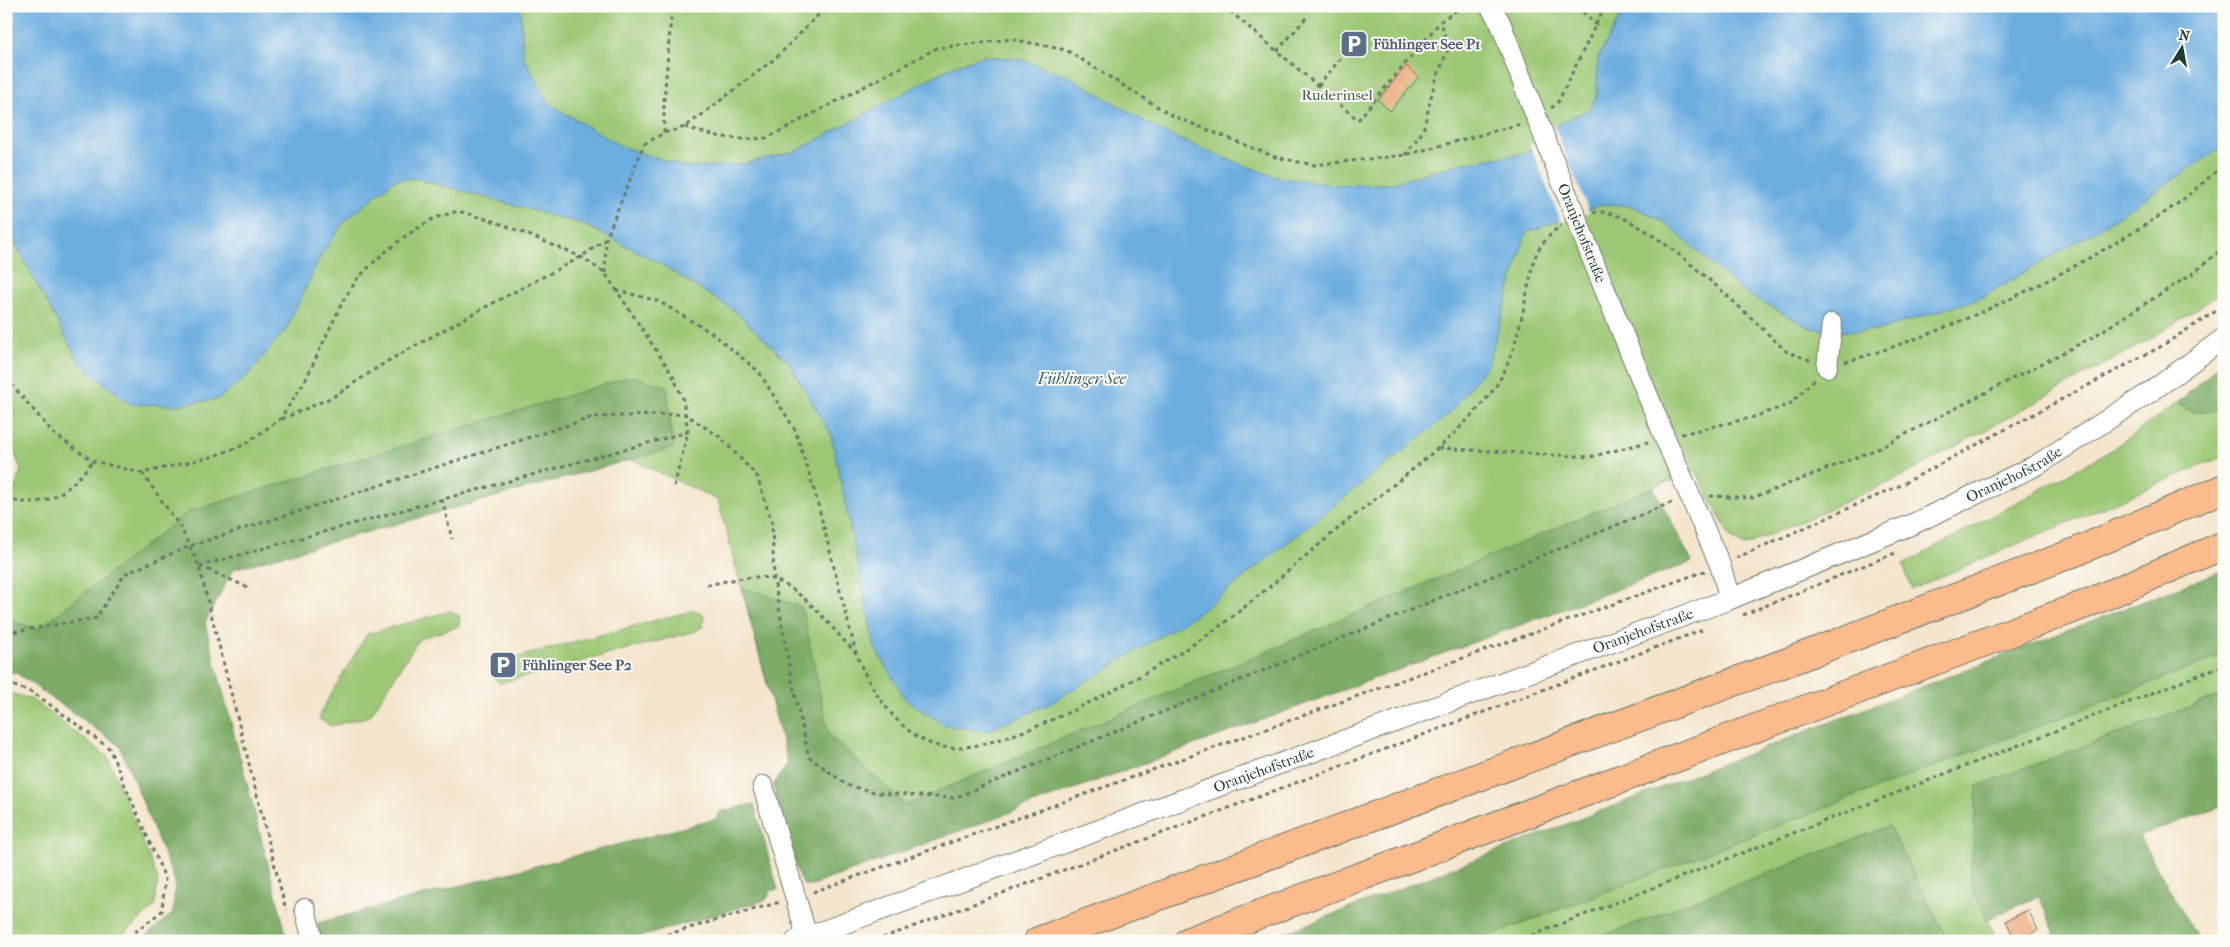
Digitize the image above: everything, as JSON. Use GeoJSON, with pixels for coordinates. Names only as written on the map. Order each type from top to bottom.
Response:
{"type":"FeatureCollection","features":[{"type":"Feature","properties":{"kind":"highway"},"geometry":{"type":"LineString","coordinates":[[1038,941],[1803,656],[2073,553],[2224,488]]}},
{"type":"Feature","properties":{"kind":"highway"},"geometry":{"type":"LineString","coordinates":[[1189,941],[2086,604],[2224,545]]}},
{"type":"Feature","properties":{"kind":"highway"},"geometry":{"type":"LineString","coordinates":[[2086,604],[2224,563]]}},
{"type":"Feature","properties":{"kind":"street","name":"Oranjehofstraße"},"geometry":{"type":"LineString","coordinates":[[1490,6],[1500,22],[1588,248],[1665,438],[1720,565],[1730,599]]}},
{"type":"Feature","properties":{"kind":"street"},"geometry":{"type":"LineString","coordinates":[[1827,367],[1832,324]]}},
{"type":"Feature","properties":{"kind":"street","name":"Oranjehofstraße"},"geometry":{"type":"LineString","coordinates":[[801,939],[1730,599],[1915,523],[2037,465],[2152,391],[2224,338]]}},
{"type":"Feature","properties":{"kind":"street"},"geometry":{"type":"LineString","coordinates":[[763,786],[796,898],[801,939]]}},
{"type":"Feature","properties":{"kind":"street"},"geometry":{"type":"LineString","coordinates":[[296,911],[313,941]]}},
{"type":"Feature","properties":{"kind":"path"},"geometry":{"type":"LineString","coordinates":[[664,133],[672,6]]}},
{"type":"Feature","properties":{"kind":"path"},"geometry":{"type":"LineString","coordinates":[[605,273],[606,239],[644,144],[664,133],[685,127],[777,56],[827,6]]}},
{"type":"Feature","properties":{"kind":"path"},"geometry":{"type":"LineString","coordinates":[[1224,6],[1358,120],[1441,21],[1463,6]]}},
{"type":"Feature","properties":{"kind":"path"},"geometry":{"type":"LineString","coordinates":[[1577,6],[1597,26],[1605,6]]}},
{"type":"Feature","properties":{"kind":"path"},"geometry":{"type":"LineString","coordinates":[[1277,51],[1306,18]]}},
{"type":"Feature","properties":{"kind":"path"},"geometry":{"type":"LineString","coordinates":[[685,127],[716,137],[742,140],[767,138],[937,48],[1011,39],[1066,50],[1171,116],[1274,157],[1314,165],[1405,155],[1424,131],[1434,84],[1448,49],[1441,21]]}},
{"type":"Feature","properties":{"kind":"path"},"geometry":{"type":"LineString","coordinates":[[1318,86],[1345,53]]}},
{"type":"Feature","properties":{"kind":"path"},"geometry":{"type":"LineString","coordinates":[[1438,448],[1590,457],[1754,416],[1790,404],[1827,367],[1885,350],[1979,314],[2094,254],[2169,210],[2224,166]]}},
{"type":"Feature","properties":{"kind":"path"},"geometry":{"type":"LineString","coordinates":[[6,378],[54,434],[93,461],[142,473],[212,457],[244,445],[264,433],[280,419],[305,381],[344,301],[358,278],[378,258],[404,237],[434,218],[458,211],[479,216],[581,257],[605,273],[672,374],[683,399],[688,432],[673,490]]}},
{"type":"Feature","properties":{"kind":"path"},"geometry":{"type":"LineString","coordinates":[[1591,214],[1599,211],[1633,222],[1677,252],[1787,352],[1827,367]]}},
{"type":"Feature","properties":{"kind":"path"},"geometry":{"type":"LineString","coordinates":[[616,290],[658,301],[712,333],[760,372],[795,430],[814,489],[856,653],[864,676],[884,705],[922,739],[942,747],[965,748],[1011,737],[1074,709],[1162,664],[1223,625],[1438,448],[1474,412],[1499,382],[1517,337],[1536,254],[1559,226],[1567,223]]}},
{"type":"Feature","properties":{"kind":"path"},"geometry":{"type":"LineString","coordinates":[[280,419],[334,397],[428,339],[581,257],[606,239]]}},
{"type":"Feature","properties":{"kind":"path"},"geometry":{"type":"LineString","coordinates":[[6,634],[96,618],[125,574],[190,546],[593,417],[685,414],[720,438],[758,476],[772,523],[774,579],[790,677],[809,757],[847,786],[878,792],[954,798],[1690,495],[1753,498],[1876,449],[2091,338],[2195,272],[2224,247]]}},
{"type":"Feature","properties":{"kind":"path"},"geometry":{"type":"LineString","coordinates":[[644,941],[796,898],[1720,565],[1898,487],[2160,347],[2224,306]]}},
{"type":"Feature","properties":{"kind":"path"},"geometry":{"type":"LineString","coordinates":[[199,566],[688,432]]}},
{"type":"Feature","properties":{"kind":"path"},"geometry":{"type":"LineString","coordinates":[[6,499],[27,504],[51,500],[71,485],[93,461]]}},
{"type":"Feature","properties":{"kind":"path"},"geometry":{"type":"LineString","coordinates":[[142,473],[180,526],[199,566],[296,911]]}},
{"type":"Feature","properties":{"kind":"path"},"geometry":{"type":"LineString","coordinates":[[442,499],[452,539]]}},
{"type":"Feature","properties":{"kind":"path"},"geometry":{"type":"LineString","coordinates":[[199,566],[249,588]]}},
{"type":"Feature","properties":{"kind":"path"},"geometry":{"type":"LineString","coordinates":[[707,585],[757,577],[774,579],[793,588],[856,653]]}},
{"type":"Feature","properties":{"kind":"path"},"geometry":{"type":"LineString","coordinates":[[1517,941],[2224,665]]}},
{"type":"Feature","properties":{"kind":"path"},"geometry":{"type":"LineString","coordinates":[[6,683],[34,693],[109,748],[165,878],[162,911],[124,941]]}},
{"type":"Feature","properties":{"kind":"green space","name":"Ruderinsel"},"geometry":{"type":"Polygon","coordinates":[[[520,6],[1626,6],[1598,58],[1597,94],[1590,109],[1559,124],[1525,153],[1455,165],[1389,184],[1333,185],[1276,177],[1219,156],[1164,133],[1072,78],[1019,59],[983,56],[951,67],[797,151],[744,164],[688,168],[622,147],[548,103],[523,56],[520,6]]]}},
{"type":"Feature","properties":{"kind":"green space"},"geometry":{"type":"Polygon","coordinates":[[[2224,146],[2224,291],[2152,338],[1893,481],[1744,546],[1730,537],[1696,471],[1653,487],[906,805],[788,763],[718,500],[633,460],[189,512],[38,629],[6,620],[6,514],[21,469],[6,431],[6,210],[16,245],[286,329],[321,255],[344,222],[394,180],[415,178],[583,224],[656,261],[735,311],[788,362],[831,434],[875,648],[987,731],[1049,704],[1200,612],[1449,414],[1488,364],[1526,233],[1597,205],[1624,205],[1662,221],[1696,248],[1742,291],[1981,298],[2103,226],[2224,146]]]}},
{"type":"Feature","properties":{"kind":"green space"},"geometry":{"type":"Polygon","coordinates":[[[2224,361],[2224,409],[2193,412],[2177,403],[2224,361]]]}},
{"type":"Feature","properties":{"kind":"green space"},"geometry":{"type":"Polygon","coordinates":[[[631,376],[667,386],[673,448],[233,569],[205,623],[288,941],[140,941],[173,913],[175,882],[120,746],[15,672],[6,673],[6,620],[38,629],[188,512],[631,376]]]}},
{"type":"Feature","properties":{"kind":"green space"},"geometry":{"type":"Polygon","coordinates":[[[2177,403],[2193,412],[2224,409],[2224,456],[1912,589],[1903,565],[2108,452],[2177,403]]]}},
{"type":"Feature","properties":{"kind":"green space"},"geometry":{"type":"Polygon","coordinates":[[[1653,487],[1692,562],[810,886],[804,885],[799,877],[773,786],[788,763],[742,587],[802,607],[829,735],[906,805],[1653,487]]]}},
{"type":"Feature","properties":{"kind":"green space"},"geometry":{"type":"Polygon","coordinates":[[[2224,570],[2224,655],[1477,941],[1264,941],[2224,570]]]}},
{"type":"Feature","properties":{"kind":"green space"},"geometry":{"type":"Polygon","coordinates":[[[695,610],[704,616],[703,626],[696,631],[500,683],[493,674],[495,663],[695,610]]]}},
{"type":"Feature","properties":{"kind":"green space"},"geometry":{"type":"Polygon","coordinates":[[[451,611],[460,617],[459,626],[419,639],[370,716],[331,726],[319,719],[321,711],[367,634],[451,611]]]}},
{"type":"Feature","properties":{"kind":"green space"},"geometry":{"type":"Polygon","coordinates":[[[2224,655],[2224,694],[1977,786],[1970,884],[1998,941],[1948,941],[1889,826],[1590,941],[1477,941],[2224,655]]]}},
{"type":"Feature","properties":{"kind":"green space"},"geometry":{"type":"Polygon","coordinates":[[[6,692],[31,699],[108,757],[158,879],[155,906],[116,941],[6,941],[6,692]]]}},
{"type":"Feature","properties":{"kind":"green space"},"geometry":{"type":"Polygon","coordinates":[[[2224,694],[2224,805],[2139,836],[2199,941],[2058,941],[2039,896],[1988,919],[1970,884],[1977,786],[2224,694]]]}},
{"type":"Feature","properties":{"kind":"green space"},"geometry":{"type":"Polygon","coordinates":[[[754,804],[778,890],[772,890],[766,900],[625,941],[322,941],[317,923],[716,819],[719,812],[754,804]]]}},
{"type":"Feature","properties":{"kind":"green space"},"geometry":{"type":"Polygon","coordinates":[[[1889,826],[1948,941],[1590,941],[1889,826]]]}},
{"type":"Feature","properties":{"kind":"water","name":"Fühlinger See"},"geometry":{"type":"Polygon","coordinates":[[[6,6],[520,6],[523,56],[548,103],[622,147],[688,168],[744,164],[797,151],[951,67],[983,56],[1019,59],[1072,78],[1164,133],[1219,156],[1276,177],[1333,185],[1389,184],[1455,165],[1526,153],[1559,124],[1590,109],[1597,94],[1598,58],[1626,6],[2224,6],[2224,146],[2103,226],[1981,298],[1878,330],[1833,332],[1808,327],[1742,291],[1662,220],[1633,206],[1603,204],[1526,233],[1488,364],[1449,414],[1200,612],[1049,704],[987,731],[944,725],[906,700],[875,648],[831,434],[788,362],[735,311],[656,261],[583,224],[415,178],[394,180],[344,222],[321,255],[286,329],[248,375],[218,399],[175,405],[130,404],[80,364],[16,245],[6,210],[6,6]]]}},
{"type":"Feature","properties":{"kind":"pier"},"geometry":{"type":"Polygon","coordinates":[[[1554,125],[1589,212],[1561,222],[1530,145],[1554,125]]]}},
{"type":"Feature","properties":{"kind":"building"},"geometry":{"type":"Polygon","coordinates":[[[1406,66],[1419,77],[1390,111],[1378,100],[1406,66]]]}},
{"type":"Feature","properties":{"kind":"building"},"geometry":{"type":"Polygon","coordinates":[[[2028,910],[2038,930],[2016,941],[2006,921],[2028,910]]]}},
{"type":"Feature","properties":{"kind":"place","name":"Fühlinger See P1"},"geometry":{"type":"Point","coordinates":[1354,44]}},
{"type":"Feature","properties":{"kind":"place","name":"Fühlinger See P2"},"geometry":{"type":"Point","coordinates":[503,665]}}]}
